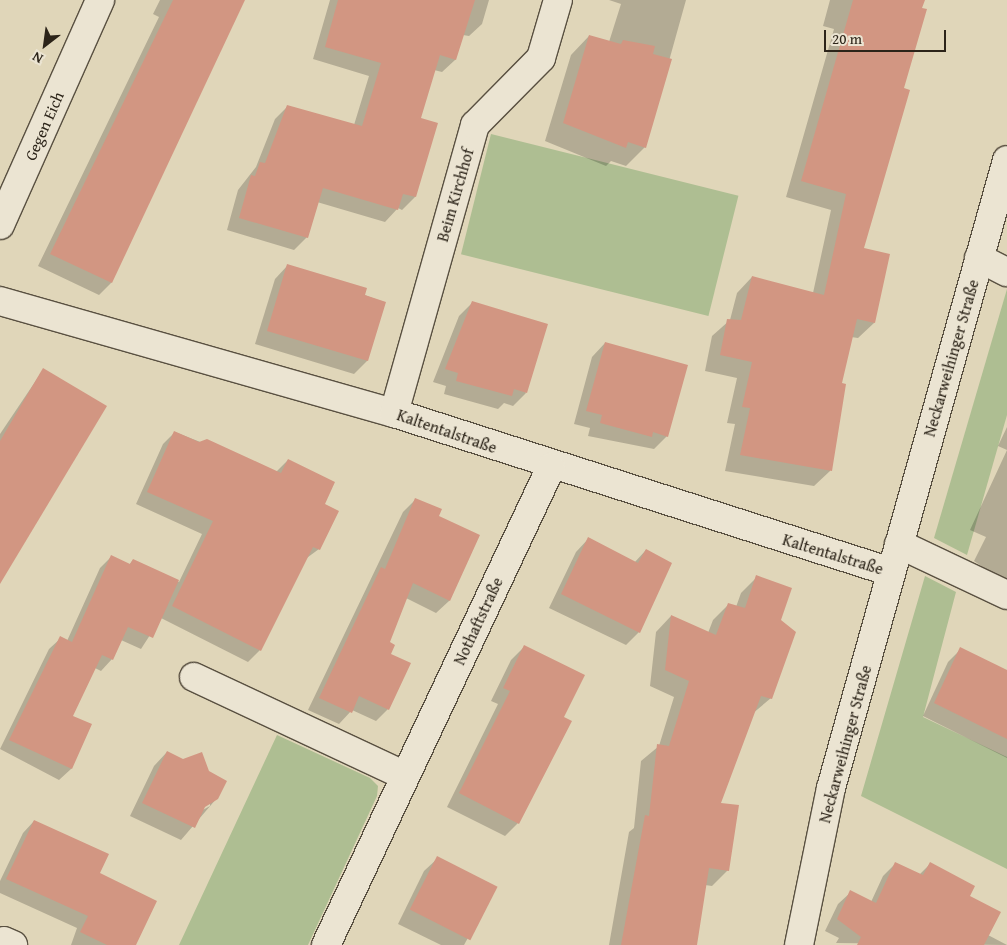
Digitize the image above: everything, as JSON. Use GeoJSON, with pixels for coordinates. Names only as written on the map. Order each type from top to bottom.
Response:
{"type":"FeatureCollection","features":[{"type":"Feature","properties":{"kind":"street","name":"Gegen Eich"},"geometry":{"type":"LineString","coordinates":[[0,225],[100,0]]}},
{"type":"Feature","properties":{"kind":"street","name":"Beim Kirchhof"},"geometry":{"type":"LineString","coordinates":[[394,413],[475,125],[541,58],[558,0]]}},
{"type":"Feature","properties":{"kind":"street","name":"Neckarweihinger Straße"},"geometry":{"type":"LineString","coordinates":[[799,945],[831,788],[1007,160]]}},
{"type":"Feature","properties":{"kind":"street","name":"Neckarweihinger Straße"},"geometry":{"type":"LineString","coordinates":[[979,258],[1007,272]]}},
{"type":"Feature","properties":{"kind":"street","name":"Kaltentalstraße"},"geometry":{"type":"LineString","coordinates":[[0,301],[394,413],[551,467],[891,572]]}},
{"type":"Feature","properties":{"kind":"street","name":"Nothaftstraße"},"geometry":{"type":"LineString","coordinates":[[326,945],[551,467]]}},
{"type":"Feature","properties":{"kind":"street"},"geometry":{"type":"LineString","coordinates":[[899,544],[1007,595]]}},
{"type":"Feature","properties":{"kind":"street"},"geometry":{"type":"LineString","coordinates":[[194,677],[405,776]]}},
{"type":"Feature","properties":{"kind":"green space"},"geometry":{"type":"Polygon","coordinates":[[[491,134],[738,196],[708,316],[461,254],[491,134]]]}},
{"type":"Feature","properties":{"kind":"green space"},"geometry":{"type":"Polygon","coordinates":[[[1007,289],[1007,415],[967,555],[934,538],[1007,289]]]}},
{"type":"Feature","properties":{"kind":"green space"},"geometry":{"type":"Polygon","coordinates":[[[925,576],[956,592],[923,717],[1007,757],[1007,869],[861,796],[925,576]]]}},
{"type":"Feature","properties":{"kind":"green space"},"geometry":{"type":"Polygon","coordinates":[[[277,735],[370,778],[378,786],[377,796],[308,945],[179,945],[277,735]]]}},
{"type":"Feature","properties":{"kind":"building"},"geometry":{"type":"Polygon","coordinates":[[[173,0],[245,0],[112,283],[50,254],[173,0]]]}},
{"type":"Feature","properties":{"kind":"building"},"geometry":{"type":"Polygon","coordinates":[[[338,0],[475,0],[456,60],[440,55],[421,118],[438,123],[416,197],[403,194],[398,210],[323,188],[308,238],[239,218],[251,175],[255,176],[260,162],[265,163],[287,105],[362,126],[381,63],[325,47],[338,0]]]}},
{"type":"Feature","properties":{"kind":"building"},"geometry":{"type":"Polygon","coordinates":[[[853,0],[925,0],[922,8],[927,9],[904,88],[910,90],[864,248],[890,254],[875,323],[857,319],[842,383],[846,384],[832,471],[740,455],[750,408],[742,407],[752,362],[720,355],[727,319],[741,320],[752,276],[824,295],[846,194],[801,181],[853,0]]]}},
{"type":"Feature","properties":{"kind":"building"},"geometry":{"type":"Polygon","coordinates":[[[589,35],[621,44],[623,40],[655,46],[653,54],[672,59],[646,148],[628,142],[626,148],[563,123],[589,35]]]}},
{"type":"Feature","properties":{"kind":"building"},"geometry":{"type":"Polygon","coordinates":[[[287,264],[367,288],[365,295],[386,302],[368,361],[267,331],[287,264]]]}},
{"type":"Feature","properties":{"kind":"building"},"geometry":{"type":"Polygon","coordinates":[[[472,301],[548,324],[527,393],[514,389],[512,396],[456,381],[458,373],[445,369],[472,301]]]}},
{"type":"Feature","properties":{"kind":"building"},"geometry":{"type":"Polygon","coordinates":[[[605,342],[688,365],[668,437],[653,432],[652,437],[600,423],[602,415],[586,411],[605,342]]]}},
{"type":"Feature","properties":{"kind":"building"},"geometry":{"type":"Polygon","coordinates":[[[43,368],[107,406],[0,584],[0,441],[43,368]]]}},
{"type":"Feature","properties":{"kind":"building"},"geometry":{"type":"Polygon","coordinates":[[[174,431],[199,442],[207,439],[281,473],[288,459],[335,482],[325,504],[339,511],[320,550],[313,547],[261,651],[172,606],[213,521],[147,492],[174,431]]]}},
{"type":"Feature","properties":{"kind":"building"},"geometry":{"type":"Polygon","coordinates":[[[415,498],[442,509],[439,516],[480,535],[450,601],[413,583],[390,642],[395,645],[391,654],[411,663],[389,710],[359,696],[352,713],[319,698],[381,567],[385,569],[415,498]]]}},
{"type":"Feature","properties":{"kind":"building"},"geometry":{"type":"Polygon","coordinates":[[[588,537],[638,563],[646,549],[672,563],[640,633],[561,594],[588,537]]]}},
{"type":"Feature","properties":{"kind":"building"},"geometry":{"type":"Polygon","coordinates":[[[111,555],[130,564],[133,559],[179,580],[153,638],[128,627],[113,660],[102,655],[73,716],[92,724],[72,769],[9,740],[60,636],[72,642],[111,555]]]}},
{"type":"Feature","properties":{"kind":"building"},"geometry":{"type":"Polygon","coordinates":[[[756,575],[792,588],[781,620],[796,632],[772,699],[761,696],[721,803],[739,805],[729,871],[709,868],[697,945],[621,945],[645,815],[649,816],[657,744],[669,746],[689,681],[665,670],[671,615],[716,635],[728,603],[745,608],[756,575]]]}},
{"type":"Feature","properties":{"kind":"building"},"geometry":{"type":"Polygon","coordinates":[[[524,645],[585,675],[564,717],[572,721],[519,824],[459,793],[510,691],[503,688],[524,645]]]}},
{"type":"Feature","properties":{"kind":"building"},"geometry":{"type":"Polygon","coordinates":[[[960,647],[1007,670],[1007,739],[934,703],[960,647]]]}},
{"type":"Feature","properties":{"kind":"building"},"geometry":{"type":"Polygon","coordinates":[[[167,751],[183,759],[202,752],[209,771],[227,781],[218,799],[205,807],[195,828],[142,803],[167,751]]]}},
{"type":"Feature","properties":{"kind":"building"},"geometry":{"type":"Polygon","coordinates":[[[34,820],[109,854],[100,873],[157,901],[136,945],[107,945],[80,932],[88,916],[6,879],[34,820]]]}},
{"type":"Feature","properties":{"kind":"building"},"geometry":{"type":"Polygon","coordinates":[[[437,856],[498,887],[470,940],[410,909],[437,856]]]}},
{"type":"Feature","properties":{"kind":"building"},"geometry":{"type":"Polygon","coordinates":[[[895,862],[923,875],[930,862],[975,886],[970,896],[1001,912],[984,945],[857,945],[861,937],[837,919],[850,890],[876,903],[895,862]]]}}]}
